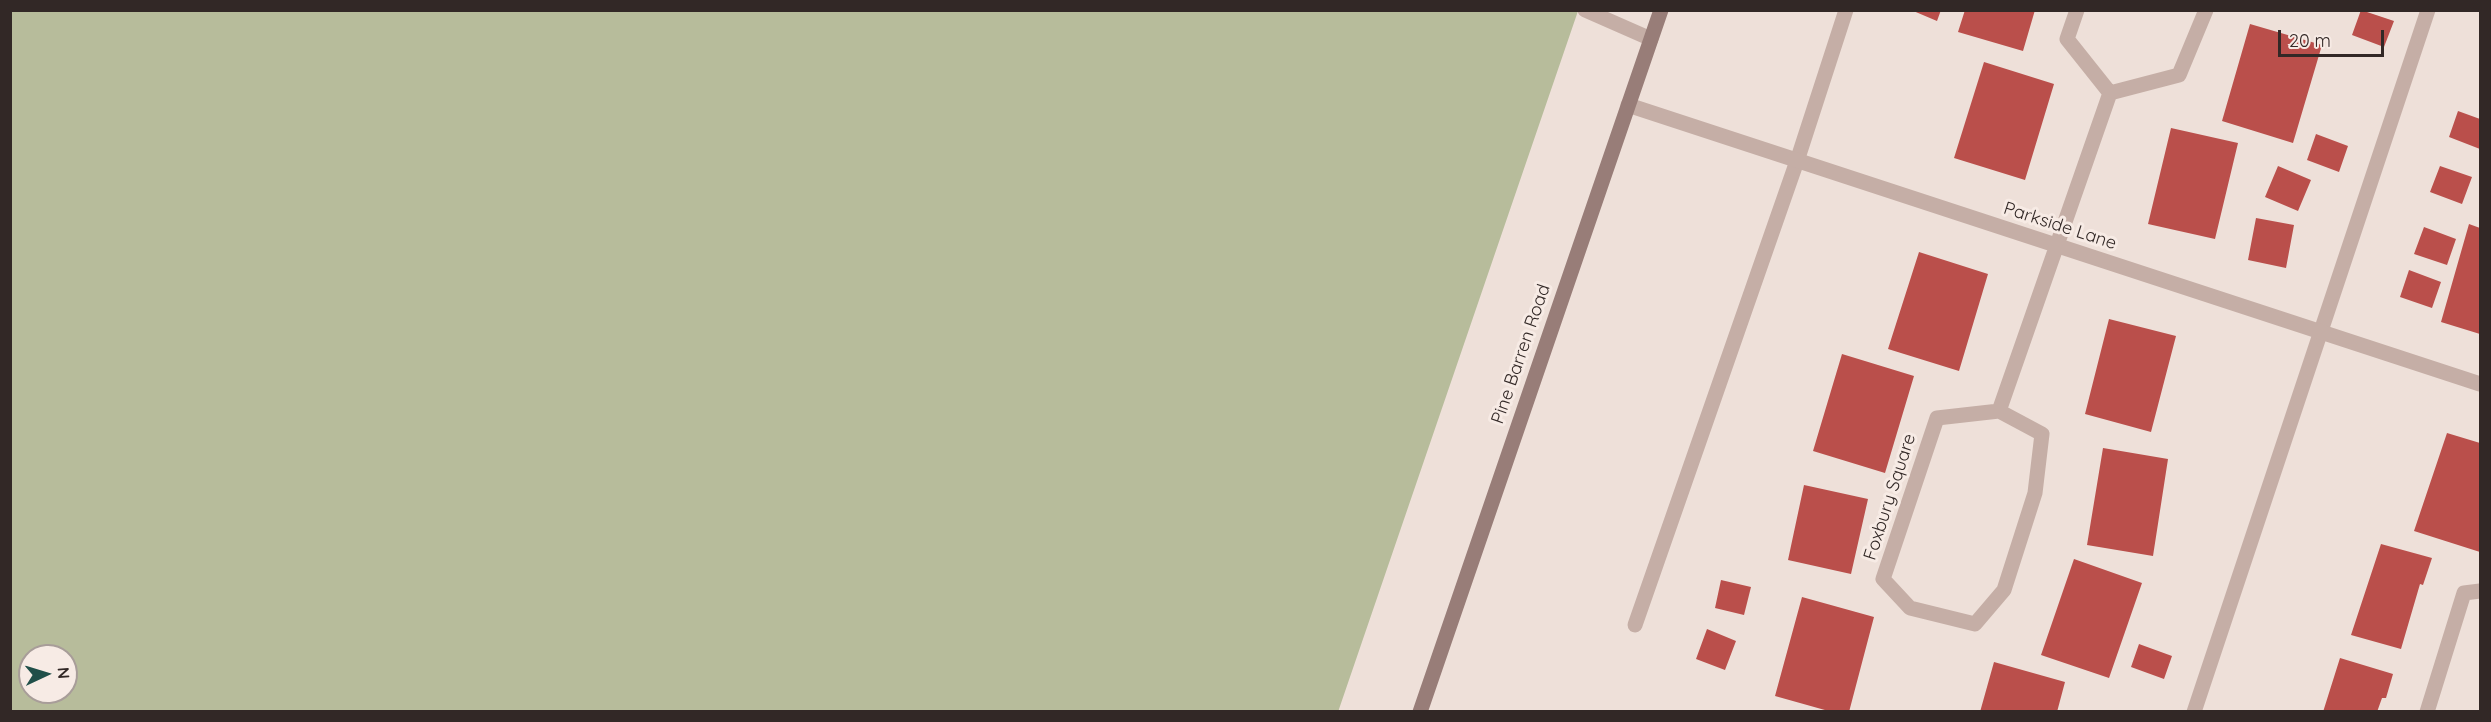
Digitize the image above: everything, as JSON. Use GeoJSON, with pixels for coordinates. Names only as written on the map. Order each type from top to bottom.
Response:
{"type":"FeatureCollection","features":[{"type":"Feature","properties":{"kind":"main road","name":"Pine Barren Road"},"geometry":{"type":"LineString","coordinates":[[1420,711],[1661,10]]}},
{"type":"Feature","properties":{"kind":"street"},"geometry":{"type":"LineString","coordinates":[[1585,10],[1651,39]]}},
{"type":"Feature","properties":{"kind":"street"},"geometry":{"type":"LineString","coordinates":[[1635,625],[1797,161],[1846,10]]}},
{"type":"Feature","properties":{"kind":"street"},"geometry":{"type":"LineString","coordinates":[[2077,10],[2067,39],[2110,93]]}},
{"type":"Feature","properties":{"kind":"street"},"geometry":{"type":"LineString","coordinates":[[2110,93],[2179,75],[2206,10]]}},
{"type":"Feature","properties":{"kind":"street"},"geometry":{"type":"LineString","coordinates":[[2194,711],[2323,333],[2428,10]]}},
{"type":"Feature","properties":{"kind":"street"},"geometry":{"type":"LineString","coordinates":[[1999,411],[2110,93]]}},
{"type":"Feature","properties":{"kind":"street","name":"Parkside Lane"},"geometry":{"type":"LineString","coordinates":[[1628,105],[2481,384]]}},
{"type":"Feature","properties":{"kind":"street","name":"Foxbury Square"},"geometry":{"type":"LineString","coordinates":[[1999,411],[2042,434],[2035,494],[2004,590],[1975,624],[1910,608],[1883,579],[1937,418],[1999,411]]}},
{"type":"Feature","properties":{"kind":"street"},"geometry":{"type":"LineString","coordinates":[[2427,711],[2464,593],[2481,591]]}},
{"type":"Feature","properties":{"kind":"green space"},"geometry":{"type":"Polygon","coordinates":[[[10,11],[1578,11],[1338,712],[11,711],[10,11]]]}},
{"type":"Feature","properties":{"kind":"building"},"geometry":{"type":"Polygon","coordinates":[[[1911,10],[1941,10],[1937,21],[1911,10]]]}},
{"type":"Feature","properties":{"kind":"building"},"geometry":{"type":"Polygon","coordinates":[[[1965,10],[2035,10],[2023,51],[1958,32],[1965,10]]]}},
{"type":"Feature","properties":{"kind":"building"},"geometry":{"type":"Polygon","coordinates":[[[2361,10],[2394,21],[2384,47],[2352,35],[2361,10]]]}},
{"type":"Feature","properties":{"kind":"building"},"geometry":{"type":"Polygon","coordinates":[[[2250,24],[2322,45],[2293,143],[2222,121],[2250,24]]]}},
{"type":"Feature","properties":{"kind":"building"},"geometry":{"type":"Polygon","coordinates":[[[1984,62],[2054,84],[2025,180],[1954,158],[1984,62]]]}},
{"type":"Feature","properties":{"kind":"building"},"geometry":{"type":"Polygon","coordinates":[[[2458,111],[2480,119],[2480,149],[2449,137],[2458,111]]]}},
{"type":"Feature","properties":{"kind":"building"},"geometry":{"type":"Polygon","coordinates":[[[2171,128],[2238,143],[2215,239],[2148,224],[2171,128]]]}},
{"type":"Feature","properties":{"kind":"building"},"geometry":{"type":"Polygon","coordinates":[[[2316,134],[2348,146],[2339,172],[2307,160],[2316,134]]]}},
{"type":"Feature","properties":{"kind":"building"},"geometry":{"type":"Polygon","coordinates":[[[2278,166],[2311,180],[2298,211],[2265,197],[2278,166]]]}},
{"type":"Feature","properties":{"kind":"building"},"geometry":{"type":"Polygon","coordinates":[[[2440,166],[2472,177],[2462,204],[2430,192],[2440,166]]]}},
{"type":"Feature","properties":{"kind":"building"},"geometry":{"type":"Polygon","coordinates":[[[2256,218],[2294,225],[2286,268],[2248,260],[2256,218]]]}},
{"type":"Feature","properties":{"kind":"building"},"geometry":{"type":"Polygon","coordinates":[[[2469,224],[2480,228],[2480,334],[2441,322],[2469,224]]]}},
{"type":"Feature","properties":{"kind":"building"},"geometry":{"type":"Polygon","coordinates":[[[2424,227],[2456,239],[2447,265],[2414,254],[2424,227]]]}},
{"type":"Feature","properties":{"kind":"building"},"geometry":{"type":"Polygon","coordinates":[[[1919,252],[1988,274],[1959,371],[1888,349],[1919,252]]]}},
{"type":"Feature","properties":{"kind":"building"},"geometry":{"type":"Polygon","coordinates":[[[2409,270],[2441,282],[2432,308],[2400,297],[2409,270]]]}},
{"type":"Feature","properties":{"kind":"building"},"geometry":{"type":"Polygon","coordinates":[[[2109,319],[2176,336],[2151,432],[2085,414],[2109,319]]]}},
{"type":"Feature","properties":{"kind":"building"},"geometry":{"type":"Polygon","coordinates":[[[1842,354],[1914,376],[1885,473],[1813,451],[1842,354]]]}},
{"type":"Feature","properties":{"kind":"building"},"geometry":{"type":"Polygon","coordinates":[[[2447,433],[2480,443],[2480,552],[2414,531],[2447,433]]]}},
{"type":"Feature","properties":{"kind":"building"},"geometry":{"type":"Polygon","coordinates":[[[2103,448],[2168,459],[2153,556],[2087,545],[2103,448]]]}},
{"type":"Feature","properties":{"kind":"building"},"geometry":{"type":"Polygon","coordinates":[[[1804,485],[1868,499],[1851,574],[1788,560],[1804,485]]]}},
{"type":"Feature","properties":{"kind":"building"},"geometry":{"type":"Polygon","coordinates":[[[2381,544],[2432,558],[2423,585],[2420,584],[2401,649],[2351,635],[2381,544]]]}},
{"type":"Feature","properties":{"kind":"building"},"geometry":{"type":"Polygon","coordinates":[[[2074,559],[2142,583],[2109,678],[2041,655],[2074,559]]]}},
{"type":"Feature","properties":{"kind":"building"},"geometry":{"type":"Polygon","coordinates":[[[1721,580],[1751,587],[1744,615],[1715,608],[1721,580]]]}},
{"type":"Feature","properties":{"kind":"building"},"geometry":{"type":"Polygon","coordinates":[[[1802,597],[1874,617],[1849,712],[1832,712],[1775,696],[1802,597]]]}},
{"type":"Feature","properties":{"kind":"building"},"geometry":{"type":"Polygon","coordinates":[[[1707,629],[1736,641],[1725,670],[1696,659],[1707,629]]]}},
{"type":"Feature","properties":{"kind":"building"},"geometry":{"type":"Polygon","coordinates":[[[2139,644],[2172,656],[2164,679],[2131,667],[2139,644]]]}},
{"type":"Feature","properties":{"kind":"building"},"geometry":{"type":"Polygon","coordinates":[[[2340,658],[2393,674],[2386,698],[2382,698],[2377,712],[2323,712],[2340,658]]]}},
{"type":"Feature","properties":{"kind":"building"},"geometry":{"type":"Polygon","coordinates":[[[1994,662],[2065,682],[2057,712],[1980,712],[1994,662]]]}}]}
